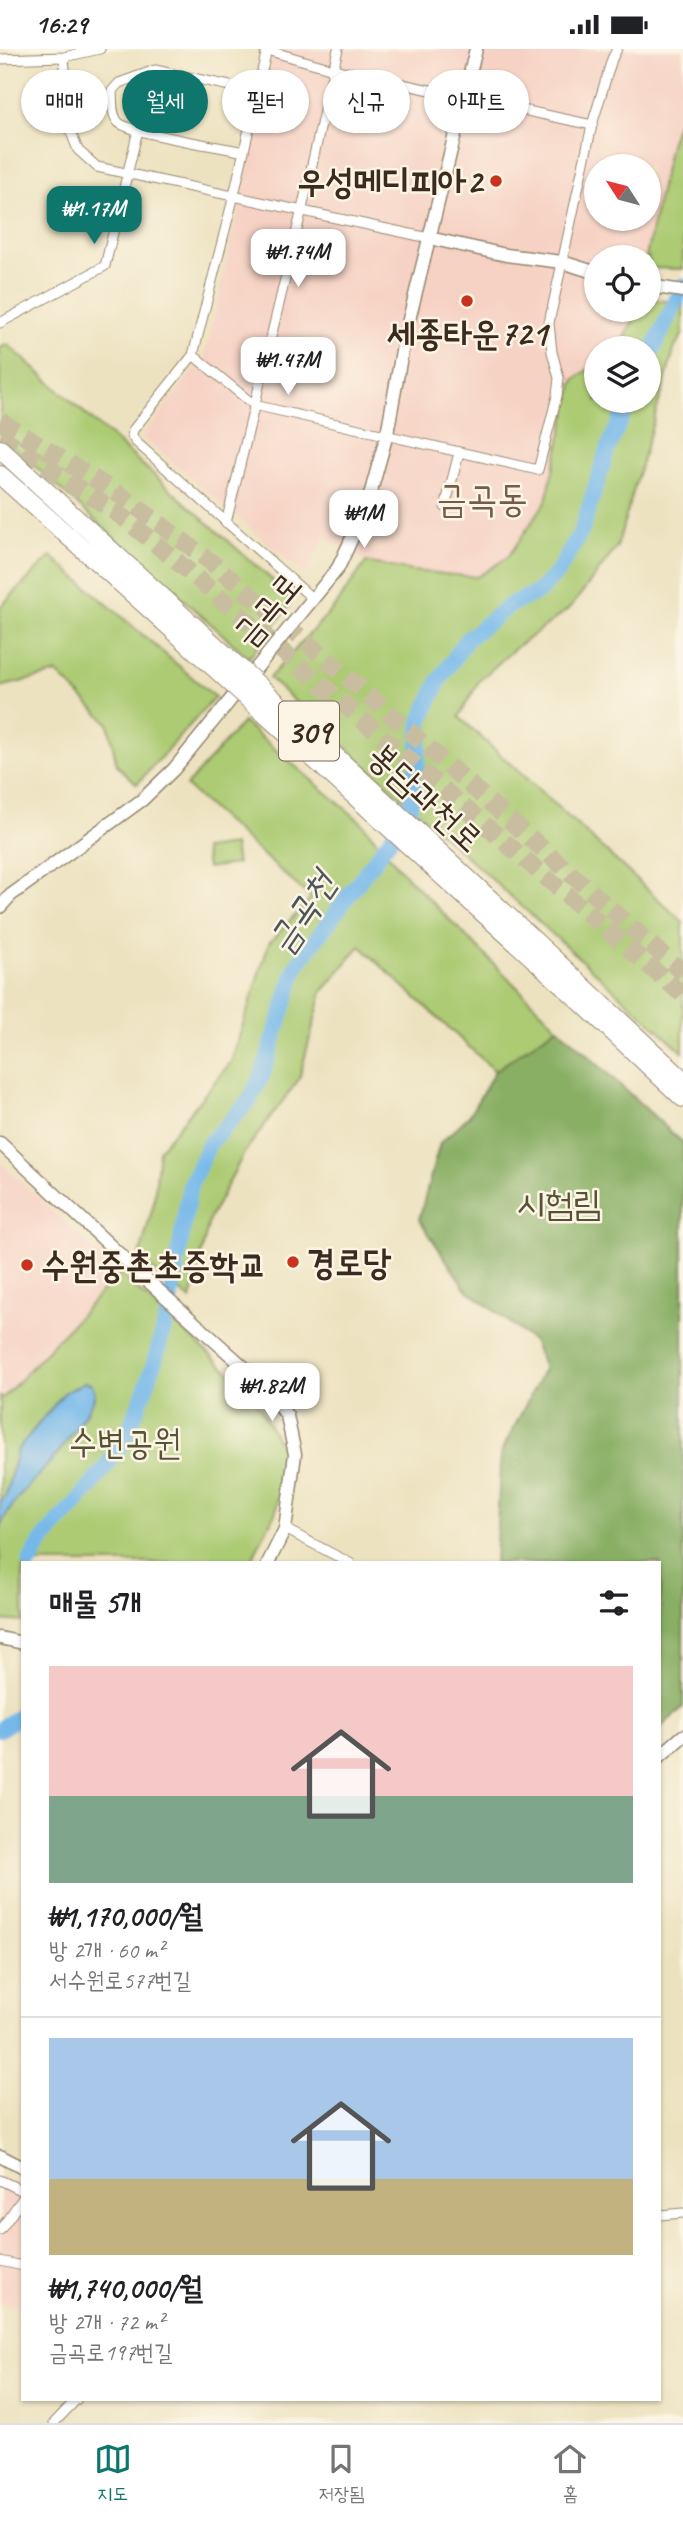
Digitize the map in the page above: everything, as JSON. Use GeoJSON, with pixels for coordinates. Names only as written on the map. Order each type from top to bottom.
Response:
{"type":"FeatureCollection","features":[{"type":"Feature","properties":{"kind":"highway","name":"봉담과천로"},"geometry":{"type":"LineString","coordinates":[[0,449],[166,612],[442,865],[683,1080]]}},
{"type":"Feature","properties":{"kind":"highway","name":"봉담과천로"},"geometry":{"type":"LineString","coordinates":[[0,475],[166,612]]}},
{"type":"Feature","properties":{"kind":"highway","name":"봉담과천로"},"geometry":{"type":"LineString","coordinates":[[442,865],[683,1098]]}},
{"type":"Feature","properties":{"kind":"main road","name":"금곡로"},"geometry":{"type":"LineString","coordinates":[[471,70],[476,49]]}},
{"type":"Feature","properties":{"kind":"main road","name":"금곡로"},"geometry":{"type":"LineString","coordinates":[[0,907],[11,895],[142,800],[174,769],[338,568],[367,506],[387,434],[404,340],[456,133]]}},
{"type":"Feature","properties":{"kind":"main road"},"geometry":{"type":"LineString","coordinates":[[429,238],[584,269]]}},
{"type":"Feature","properties":{"kind":"main road"},"geometry":{"type":"LineString","coordinates":[[661,288],[683,291]]}},
{"type":"Feature","properties":{"kind":"main road"},"geometry":{"type":"LineString","coordinates":[[0,1143],[255,1377],[287,1416],[295,1454],[285,1529],[269,1561]]}},
{"type":"Feature","properties":{"kind":"main road"},"geometry":{"type":"LineString","coordinates":[[0,1638],[21,1643]]}},
{"type":"Feature","properties":{"kind":"main road"},"geometry":{"type":"LineString","coordinates":[[661,1755],[683,1736]]}},
{"type":"Feature","properties":{"kind":"main road"},"geometry":{"type":"LineString","coordinates":[[0,2156],[21,2167]]}},
{"type":"Feature","properties":{"kind":"street"},"geometry":{"type":"LineString","coordinates":[[0,59],[64,57],[100,49]]}},
{"type":"Feature","properties":{"kind":"street"},"geometry":{"type":"LineString","coordinates":[[262,70],[266,49],[333,69],[424,88]]}},
{"type":"Feature","properties":{"kind":"street"},"geometry":{"type":"LineString","coordinates":[[226,523],[338,49]]}},
{"type":"Feature","properties":{"kind":"street"},"geometry":{"type":"LineString","coordinates":[[193,355],[254,405],[538,470],[559,378],[552,352],[549,323],[592,125],[617,49]]}},
{"type":"Feature","properties":{"kind":"street"},"geometry":{"type":"LineString","coordinates":[[64,57],[70,130],[78,150],[97,167],[429,238]]}},
{"type":"Feature","properties":{"kind":"street"},"geometry":{"type":"LineString","coordinates":[[122,82],[112,91],[113,114],[122,125]]}},
{"type":"Feature","properties":{"kind":"street"},"geometry":{"type":"LineString","coordinates":[[529,111],[592,125]]}},
{"type":"Feature","properties":{"kind":"street"},"geometry":{"type":"LineString","coordinates":[[0,323],[105,266],[137,133]]}},
{"type":"Feature","properties":{"kind":"street"},"geometry":{"type":"LineString","coordinates":[[152,133],[244,152]]}},
{"type":"Feature","properties":{"kind":"street"},"geometry":{"type":"LineString","coordinates":[[248,133],[193,355],[133,430],[132,436],[135,442],[313,599]]}},
{"type":"Feature","properties":{"kind":"street"},"geometry":{"type":"LineString","coordinates":[[445,507],[460,453]]}},
{"type":"Feature","properties":{"kind":"street"},"geometry":{"type":"LineString","coordinates":[[285,1529],[345,1561]]}},
{"type":"Feature","properties":{"kind":"street"},"geometry":{"type":"LineString","coordinates":[[323,1561],[327,1552]]}},
{"type":"Feature","properties":{"kind":"street"},"geometry":{"type":"LineString","coordinates":[[0,2180],[21,2190]]}},
{"type":"Feature","properties":{"kind":"street"},"geometry":{"type":"LineString","coordinates":[[0,2230],[21,2201]]}},
{"type":"Feature","properties":{"kind":"street"},"geometry":{"type":"LineString","coordinates":[[661,2218],[683,2215]]}},
{"type":"Feature","properties":{"kind":"street"},"geometry":{"type":"LineString","coordinates":[[0,2261],[21,2266]]}},
{"type":"Feature","properties":{"kind":"street"},"geometry":{"type":"LineString","coordinates":[[54,2423],[75,2401]]}},
{"type":"Feature","properties":{"kind":"shaded area"},"geometry":{"type":"Polygon","coordinates":[[[274,49],[683,49],[683,106],[670,144],[662,182],[662,154],[584,154],[584,231],[652,231],[649,245],[584,245],[584,322],[633,322],[626,336],[584,336],[584,373],[574,380],[546,501],[508,557],[477,577],[412,571],[366,562],[325,537],[305,574],[142,437],[205,356],[255,133],[309,133],[309,70],[269,70],[274,49]]]}},
{"type":"Feature","properties":{"kind":"shaded area"},"geometry":{"type":"Polygon","coordinates":[[[0,1162],[119,1273],[3,1398],[0,1396],[0,1162]]]}},
{"type":"Feature","properties":{"kind":"shaded area"},"geometry":{"type":"Polygon","coordinates":[[[0,2177],[21,2186],[21,2307],[0,2302],[0,2177]]]}},
{"type":"Feature","properties":{"kind":"green space"},"geometry":{"type":"Polygon","coordinates":[[[683,106],[683,269],[661,268],[661,245],[649,245],[652,231],[662,231],[662,182],[670,144],[683,106]]]}},
{"type":"Feature","properties":{"kind":"green space"},"geometry":{"type":"Polygon","coordinates":[[[661,300],[683,303],[683,334],[675,347],[661,395],[661,336],[626,336],[632,322],[661,322],[661,300]]]}},
{"type":"Feature","properties":{"kind":"green space"},"geometry":{"type":"Polygon","coordinates":[[[8,345],[289,595],[289,606],[249,658],[0,435],[0,347],[8,345]]]}},
{"type":"Feature","properties":{"kind":"green space"},"geometry":{"type":"Polygon","coordinates":[[[584,373],[584,413],[656,413],[617,547],[570,608],[514,649],[479,681],[459,717],[683,922],[683,1052],[269,678],[336,605],[366,562],[412,571],[477,577],[508,557],[546,501],[574,380],[584,373]]]}},
{"type":"Feature","properties":{"kind":"green space"},"geometry":{"type":"Polygon","coordinates":[[[51,556],[215,697],[137,784],[117,765],[108,723],[57,673],[0,687],[0,607],[51,556]]]}},
{"type":"Feature","properties":{"kind":"green space"},"geometry":{"type":"Polygon","coordinates":[[[243,722],[360,821],[404,874],[557,1027],[495,1071],[360,946],[322,992],[299,1079],[244,1153],[209,1220],[191,1300],[139,1259],[154,1202],[159,1150],[231,1062],[269,943],[311,898],[186,786],[243,722]]]}},
{"type":"Feature","properties":{"kind":"green space"},"geometry":{"type":"Polygon","coordinates":[[[234,845],[237,864],[207,868],[204,849],[234,845]]]}},
{"type":"Feature","properties":{"kind":"green space","name":"시험림"},"geometry":{"type":"Polygon","coordinates":[[[557,1027],[683,1143],[683,1707],[661,1727],[661,1561],[495,1561],[501,1453],[544,1369],[534,1342],[465,1288],[419,1219],[440,1143],[469,1116],[495,1071],[557,1027]]]}},
{"type":"Feature","properties":{"kind":"green space","name":"수변공원"},"geometry":{"type":"Polygon","coordinates":[[[119,1273],[237,1379],[261,1409],[284,1453],[276,1511],[251,1561],[21,1561],[21,1622],[0,1620],[0,1396],[3,1398],[119,1273]]]}},
{"type":"Feature","properties":{"kind":"water"},"geometry":{"type":"Polygon","coordinates":[[[85,1382],[92,1384],[95,1392],[93,1401],[64,1445],[17,1499],[0,1527],[0,1502],[6,1495],[17,1450],[64,1393],[85,1382]]]}},
{"type":"Feature","properties":{"kind":"waterway","name":"금곡천"},"geometry":{"type":"LineString","coordinates":[[659,336],[683,286]]}},
{"type":"Feature","properties":{"kind":"waterway","name":"금곡천"},"geometry":{"type":"LineString","coordinates":[[31,1561],[46,1537],[103,1471],[128,1432],[157,1355],[176,1271],[190,1185],[209,1144],[249,1101],[262,1076],[297,965],[402,823],[410,807],[421,721],[439,681],[467,639],[510,605],[538,592],[558,572],[582,530],[607,451],[624,413]]}},
{"type":"Feature","properties":{"kind":"waterway","name":"금곡천"},"geometry":{"type":"LineString","coordinates":[[0,1729],[21,1715]]}},
{"type":"Feature","properties":{"kind":"tunnel"},"geometry":{"type":"LineString","coordinates":[[0,421],[122,496],[211,562],[358,686],[683,973]]}},
{"type":"Feature","properties":{"kind":"tunnel"},"geometry":{"type":"LineString","coordinates":[[0,436],[124,518],[683,995]]}},
{"type":"Feature","properties":{"kind":"place","name":"우성메디피아2"},"geometry":{"type":"Point","coordinates":[496,181]}},
{"type":"Feature","properties":{"kind":"place","name":"세종타운721"},"geometry":{"type":"Point","coordinates":[467,301]}},
{"type":"Feature","properties":{"kind":"place","name":"경로당"},"geometry":{"type":"Point","coordinates":[293,1262]}},
{"type":"Feature","properties":{"kind":"place","name":"수원중촌초증학교"},"geometry":{"type":"Point","coordinates":[27,1265]}},
{"type":"Feature","properties":{"kind":"district","name":"금곡동"},"geometry":{"type":"Point","coordinates":[482,498]}}]}
